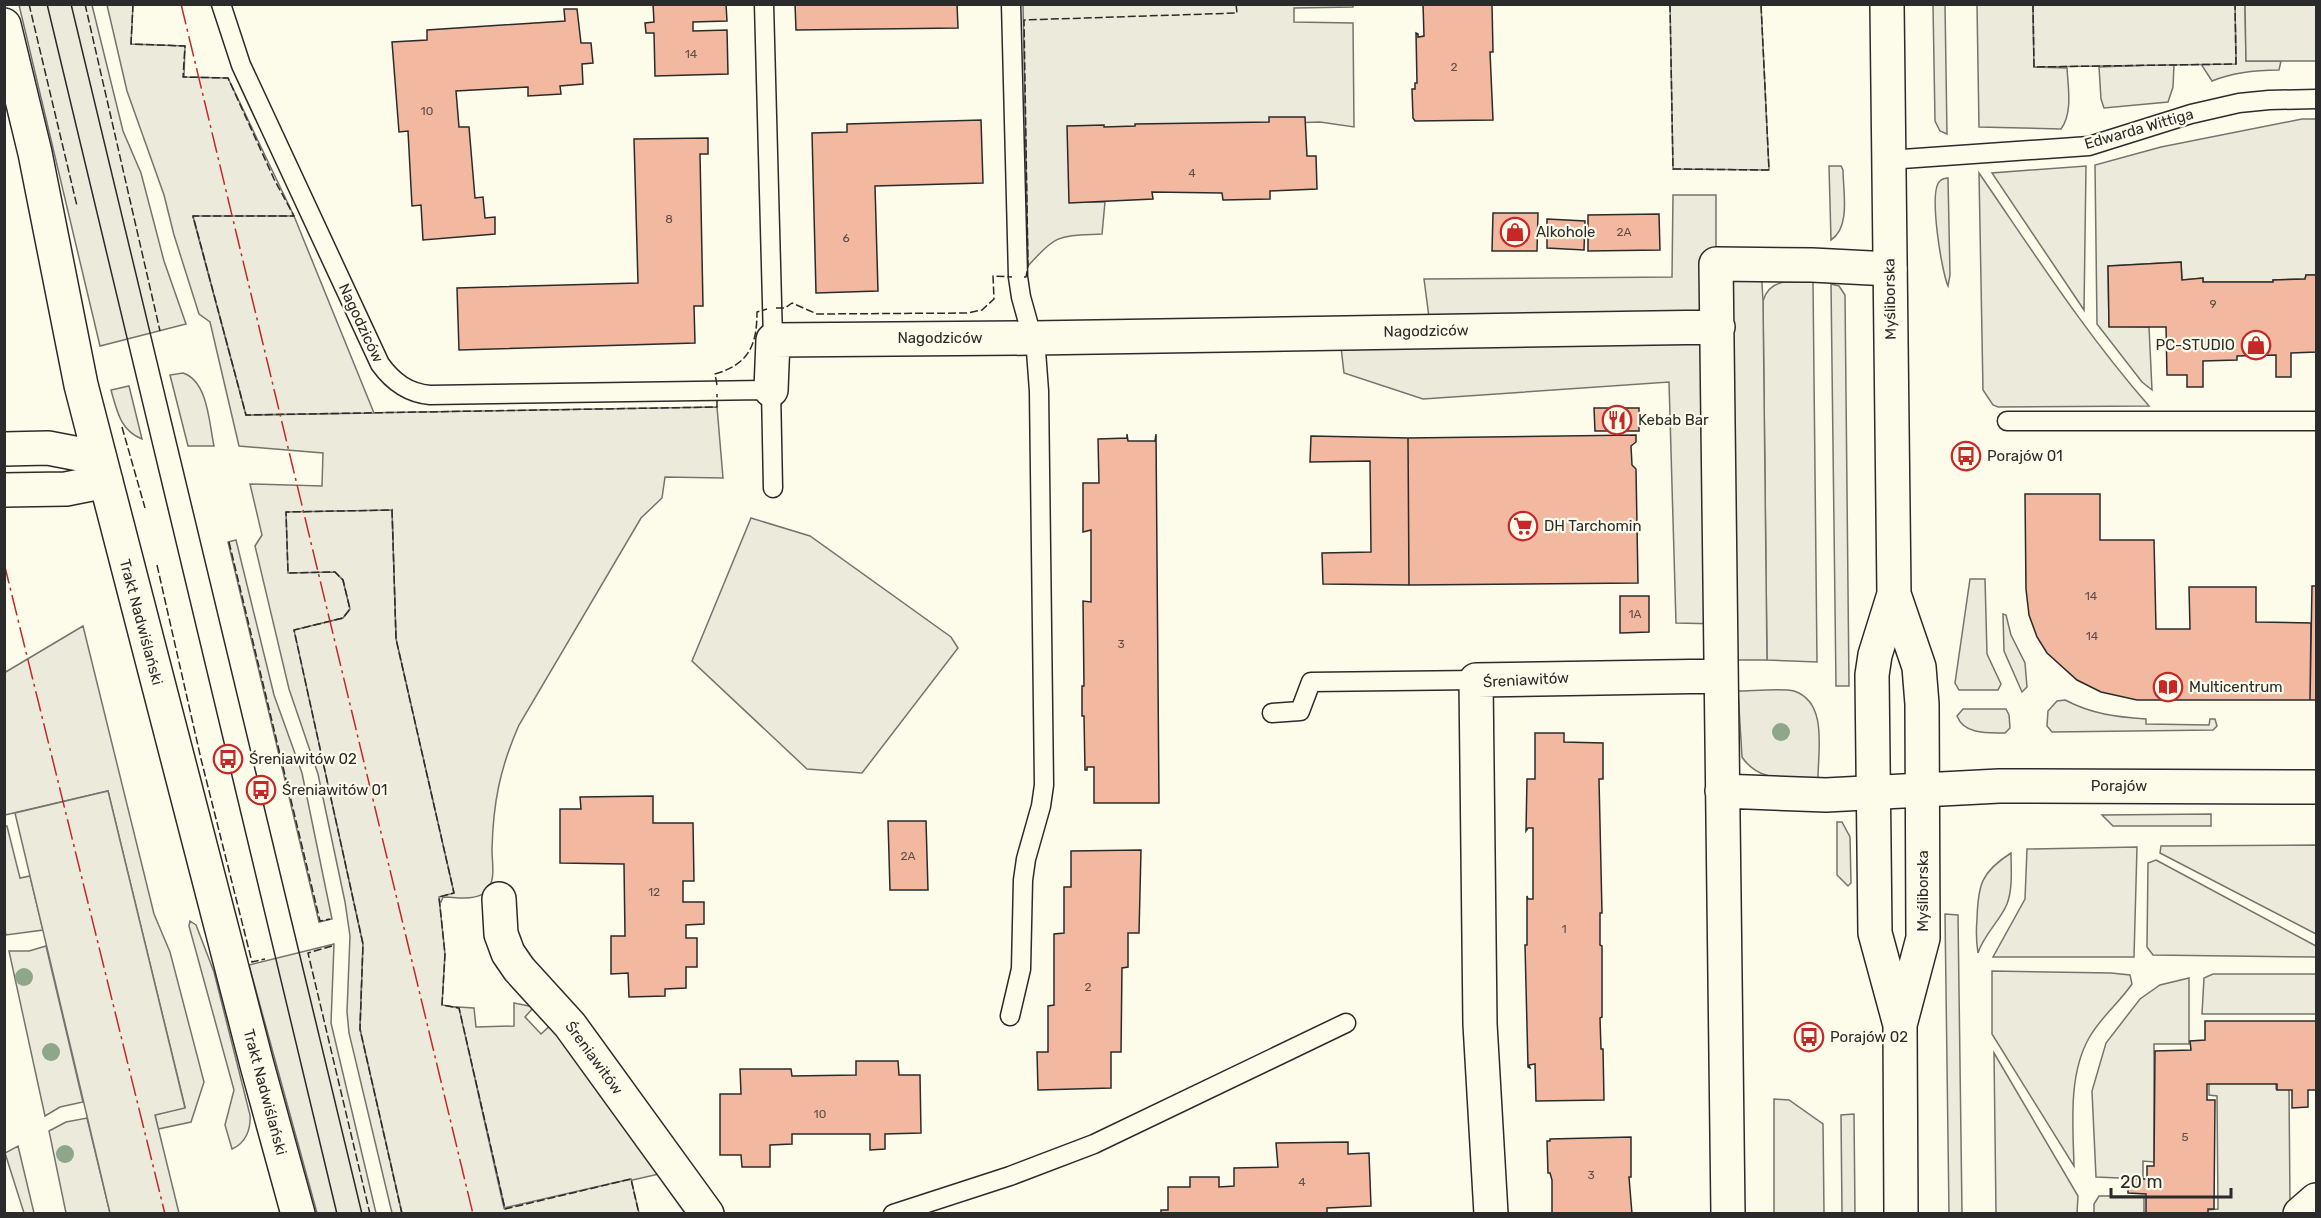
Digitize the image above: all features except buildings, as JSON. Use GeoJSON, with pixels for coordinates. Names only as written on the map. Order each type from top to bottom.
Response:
{"type":"FeatureCollection","features":[{"type":"Feature","properties":{"kind":"street","name":"Myśliborska"},"geometry":{"type":"LineString","coordinates":[[1887,4],[1894,594],[1921,677],[1923,938],[1900,1025]]}},
{"type":"Feature","properties":{"kind":"street","name":"Trakt Nadwiślański"},"geometry":{"type":"LineString","coordinates":[[6,40],[35,153],[81,385],[254,1055],[298,1214]]}},
{"type":"Feature","properties":{"kind":"street"},"geometry":{"type":"LineString","coordinates":[[1728,1214],[1716,264],[1812,265],[1890,270]]}},
{"type":"Feature","properties":{"kind":"street","name":"Nagodziców"},"geometry":{"type":"LineString","coordinates":[[773,339],[1033,338],[1718,327]]}},
{"type":"Feature","properties":{"kind":"street"},"geometry":{"type":"LineString","coordinates":[[771,390],[773,339]]}},
{"type":"Feature","properties":{"kind":"street"},"geometry":{"type":"LineString","coordinates":[[4,449],[48,448],[103,469]]}},
{"type":"Feature","properties":{"kind":"street"},"geometry":{"type":"LineString","coordinates":[[4,490],[66,489],[103,469]]}},
{"type":"Feature","properties":{"kind":"street","name":"Myśliborska"},"geometry":{"type":"LineString","coordinates":[[1894,594],[1875,655],[1872,675],[1873,793],[1875,933],[1900,1025],[1901,1214]]}},
{"type":"Feature","properties":{"kind":"street","name":"Śreniawitów"},"geometry":{"type":"LineString","coordinates":[[1491,1214],[1480,1024],[1476,680],[1721,676]]}},
{"type":"Feature","properties":{"kind":"street","name":"Porajów"},"geometry":{"type":"LineString","coordinates":[[1922,790],[1999,786],[2316,787]]}},
{"type":"Feature","properties":{"kind":"street"},"geometry":{"type":"LineString","coordinates":[[1722,791],[1826,795],[1922,790]]}},
{"type":"Feature","properties":{"kind":"street","name":"Śreniawitów"},"geometry":{"type":"LineString","coordinates":[[499,899],[501,934],[508,953],[519,969],[570,1025],[707,1214]]}},
{"type":"Feature","properties":{"kind":"street"},"geometry":{"type":"LineString","coordinates":[[2300,1214],[2316,1200]]}},
{"type":"Feature","properties":{"kind":"lane","name":"Nagodziców"},"geometry":{"type":"LineString","coordinates":[[221,4],[240,65],[380,364],[390,377],[403,387],[417,394],[430,395],[771,390]]}},
{"type":"Feature","properties":{"kind":"lane"},"geometry":{"type":"LineString","coordinates":[[764,4],[773,339]]}},
{"type":"Feature","properties":{"kind":"lane"},"geometry":{"type":"LineString","coordinates":[[1010,1016],[1021,969],[1023,879],[1044,785],[1041,457],[1037,364],[1018,277],[1011,4]]}},
{"type":"Feature","properties":{"kind":"lane","name":"Edwarda Wittiga"},"geometry":{"type":"LineString","coordinates":[[1888,160],[2089,146],[2192,114],[2238,103],[2316,99]]}},
{"type":"Feature","properties":{"kind":"lane"},"geometry":{"type":"LineString","coordinates":[[771,390],[773,488]]}},
{"type":"Feature","properties":{"kind":"lane"},"geometry":{"type":"LineString","coordinates":[[2007,421],[2316,422]]}},
{"type":"Feature","properties":{"kind":"lane"},"geometry":{"type":"LineString","coordinates":[[1272,713],[1300,711],[1311,682],[1476,680]]}},
{"type":"Feature","properties":{"kind":"lane"},"geometry":{"type":"LineString","coordinates":[[893,1214],[1010,1176],[1094,1144],[1346,1023]]}},
{"type":"Feature","properties":{"kind":"shaded area"},"geometry":{"type":"Polygon","coordinates":[[[2235,4],[2245,5],[2246,61],[2281,61],[2279,70],[2245,72],[2212,81],[2201,64],[2236,63],[2235,4]]]}},
{"type":"Feature","properties":{"kind":"shaded area"},"geometry":{"type":"Polygon","coordinates":[[[19,5],[92,5],[123,131],[141,173],[164,261],[186,324],[100,346],[19,5]]]}},
{"type":"Feature","properties":{"kind":"shaded area"},"geometry":{"type":"Polygon","coordinates":[[[107,5],[133,5],[131,44],[185,46],[184,77],[228,78],[294,216],[193,217],[246,415],[717,407],[723,478],[665,477],[662,498],[641,518],[519,725],[502,771],[493,833],[493,873],[491,884],[484,893],[470,898],[443,897],[441,902],[424,904],[453,889],[396,639],[392,510],[335,572],[343,580],[350,609],[343,618],[295,630],[363,944],[360,1029],[402,1213],[392,1213],[349,1033],[347,1012],[350,936],[345,902],[318,774],[289,689],[255,546],[262,535],[250,484],[322,486],[323,453],[239,446],[210,322],[199,314],[164,195],[127,91],[107,5]]]}},
{"type":"Feature","properties":{"kind":"shaded area"},"geometry":{"type":"Polygon","coordinates":[[[1023,5],[1353,5],[1353,7],[1294,8],[1294,22],[1353,23],[1354,127],[1320,122],[1083,130],[1085,202],[1105,202],[1102,234],[1060,238],[1046,247],[1028,266],[1023,5]]]}},
{"type":"Feature","properties":{"kind":"shaded area"},"geometry":{"type":"Polygon","coordinates":[[[1670,5],[1761,5],[1769,170],[1673,169],[1670,5]]]}},
{"type":"Feature","properties":{"kind":"shaded area"},"geometry":{"type":"Polygon","coordinates":[[[1933,5],[1945,5],[1947,134],[1940,131],[1935,121],[1933,5]]]}},
{"type":"Feature","properties":{"kind":"shaded area"},"geometry":{"type":"Polygon","coordinates":[[[1977,5],[2033,5],[2034,67],[2067,68],[2068,108],[2065,123],[2061,129],[1979,127],[1977,5]]]}},
{"type":"Feature","properties":{"kind":"shaded area"},"geometry":{"type":"Polygon","coordinates":[[[2033,5],[2235,5],[2236,64],[2034,67],[2033,5]]]}},
{"type":"Feature","properties":{"kind":"shaded area"},"geometry":{"type":"Polygon","coordinates":[[[2245,5],[2316,5],[2316,61],[2246,61],[2245,5]]]}},
{"type":"Feature","properties":{"kind":"shaded area"},"geometry":{"type":"Polygon","coordinates":[[[2174,64],[2173,87],[2168,102],[2104,108],[2101,99],[2099,67],[2174,64]]]}},
{"type":"Feature","properties":{"kind":"shaded area"},"geometry":{"type":"Polygon","coordinates":[[[2302,119],[2316,119],[2316,275],[2306,275],[2305,279],[2273,280],[2273,282],[2203,282],[2203,278],[2182,280],[2181,262],[2108,266],[2109,326],[2149,327],[2152,390],[2142,382],[2097,324],[2095,165],[2161,147],[2302,119]]]}},
{"type":"Feature","properties":{"kind":"shaded area"},"geometry":{"type":"Polygon","coordinates":[[[1829,166],[1841,166],[1843,170],[1844,198],[1844,218],[1837,234],[1831,240],[1829,166]]]}},
{"type":"Feature","properties":{"kind":"shaded area"},"geometry":{"type":"Polygon","coordinates":[[[2086,166],[2084,310],[1992,173],[2086,166]]]}},
{"type":"Feature","properties":{"kind":"shaded area"},"geometry":{"type":"Polygon","coordinates":[[[1979,173],[2103,350],[2149,406],[1998,407],[1993,405],[1983,390],[1979,173]]]}},
{"type":"Feature","properties":{"kind":"shaded area"},"geometry":{"type":"Polygon","coordinates":[[[1948,178],[1950,275],[1948,286],[1940,250],[1935,200],[1940,181],[1948,178]]]}},
{"type":"Feature","properties":{"kind":"shaded area"},"geometry":{"type":"Polygon","coordinates":[[[1673,195],[1716,195],[1716,264],[1761,266],[1767,660],[1721,660],[1720,624],[1676,623],[1669,382],[1423,399],[1344,373],[1341,347],[1433,348],[1424,279],[1672,277],[1673,195]]]}},
{"type":"Feature","properties":{"kind":"shaded area"},"geometry":{"type":"Polygon","coordinates":[[[193,216],[294,216],[374,413],[246,415],[193,216]]]}},
{"type":"Feature","properties":{"kind":"shaded area"},"geometry":{"type":"Polygon","coordinates":[[[1784,282],[1813,282],[1817,662],[1767,660],[1763,301],[1770,288],[1784,282]]]}},
{"type":"Feature","properties":{"kind":"shaded area"},"geometry":{"type":"Polygon","coordinates":[[[1831,284],[1839,286],[1845,295],[1849,686],[1836,686],[1831,284]]]}},
{"type":"Feature","properties":{"kind":"shaded area"},"geometry":{"type":"Polygon","coordinates":[[[183,373],[191,377],[202,394],[209,415],[214,446],[188,446],[170,375],[183,373]]]}},
{"type":"Feature","properties":{"kind":"shaded area"},"geometry":{"type":"Polygon","coordinates":[[[129,386],[142,439],[124,425],[111,390],[129,386]]]}},
{"type":"Feature","properties":{"kind":"shaded area"},"geometry":{"type":"Polygon","coordinates":[[[392,510],[396,639],[454,893],[439,897],[445,954],[442,1005],[459,1008],[504,1208],[631,1179],[639,1213],[402,1213],[360,1029],[363,944],[294,630],[343,618],[350,609],[343,580],[335,572],[288,573],[286,512],[392,510]]]}},
{"type":"Feature","properties":{"kind":"shaded area"},"geometry":{"type":"Polygon","coordinates":[[[751,518],[810,536],[951,637],[958,648],[862,773],[807,769],[692,661],[751,518]]]}},
{"type":"Feature","properties":{"kind":"shaded area"},"geometry":{"type":"Polygon","coordinates":[[[236,540],[274,695],[302,773],[332,919],[319,922],[228,542],[236,540]]]}},
{"type":"Feature","properties":{"kind":"shaded area"},"geometry":{"type":"Polygon","coordinates":[[[1970,579],[1985,579],[1987,654],[2001,684],[1998,690],[1959,690],[1955,683],[1970,579]]]}},
{"type":"Feature","properties":{"kind":"shaded area"},"geometry":{"type":"Polygon","coordinates":[[[2003,614],[2006,615],[2011,635],[2025,663],[2027,687],[2022,692],[2004,651],[2003,614]]]}},
{"type":"Feature","properties":{"kind":"shaded area"},"geometry":{"type":"Polygon","coordinates":[[[83,626],[154,914],[170,952],[204,1082],[191,1122],[158,1129],[155,1115],[185,1107],[108,791],[5,815],[4,673],[83,626]]]}},
{"type":"Feature","properties":{"kind":"shaded area"},"geometry":{"type":"Polygon","coordinates":[[[1789,690],[1805,697],[1817,716],[1819,728],[1818,778],[1776,777],[1757,772],[1749,766],[1742,757],[1738,691],[1789,690]]]}},
{"type":"Feature","properties":{"kind":"shaded area"},"geometry":{"type":"Polygon","coordinates":[[[2065,700],[2104,714],[2146,719],[2146,724],[2209,725],[2210,719],[2215,719],[2217,726],[2213,730],[2052,732],[2047,726],[2048,711],[2057,701],[2065,700]]]}},
{"type":"Feature","properties":{"kind":"shaded area"},"geometry":{"type":"Polygon","coordinates":[[[1963,709],[2006,709],[2010,728],[2005,733],[1971,730],[1960,722],[1957,716],[1963,709]]]}},
{"type":"Feature","properties":{"kind":"shaded area"},"geometry":{"type":"Polygon","coordinates":[[[108,791],[185,1108],[155,1115],[179,1213],[110,1213],[15,813],[108,791]]]}},
{"type":"Feature","properties":{"kind":"shaded area"},"geometry":{"type":"Polygon","coordinates":[[[2211,814],[2211,826],[2113,826],[2102,815],[2211,814]]]}},
{"type":"Feature","properties":{"kind":"shaded area"},"geometry":{"type":"Polygon","coordinates":[[[1837,822],[1842,822],[1850,837],[1851,883],[1848,886],[1837,875],[1837,822]]]}},
{"type":"Feature","properties":{"kind":"shaded area"},"geometry":{"type":"Polygon","coordinates":[[[5,826],[7,826],[20,878],[30,876],[43,930],[6,935],[4,926],[5,826]]]}},
{"type":"Feature","properties":{"kind":"shaded area"},"geometry":{"type":"Polygon","coordinates":[[[2316,845],[2316,934],[2160,853],[2161,846],[2316,845]]]}},
{"type":"Feature","properties":{"kind":"shaded area"},"geometry":{"type":"Polygon","coordinates":[[[2137,847],[2134,957],[1993,957],[2025,899],[2027,849],[2137,847]]]}},
{"type":"Feature","properties":{"kind":"shaded area"},"geometry":{"type":"Polygon","coordinates":[[[2011,853],[2009,898],[1978,953],[1976,928],[1980,888],[1987,873],[2011,853]]]}},
{"type":"Feature","properties":{"kind":"shaded area"},"geometry":{"type":"Polygon","coordinates":[[[2156,860],[2316,946],[2316,957],[2153,955],[2147,947],[2148,863],[2156,860]]]}},
{"type":"Feature","properties":{"kind":"shaded area"},"geometry":{"type":"Polygon","coordinates":[[[1945,914],[1958,915],[1962,1213],[1949,1213],[1945,914]]]}},
{"type":"Feature","properties":{"kind":"shaded area"},"geometry":{"type":"Polygon","coordinates":[[[190,921],[196,925],[214,972],[250,1115],[247,1135],[232,1149],[225,1125],[234,1090],[189,926],[190,921]]]}},
{"type":"Feature","properties":{"kind":"shaded area"},"geometry":{"type":"Polygon","coordinates":[[[334,944],[331,1023],[376,1213],[317,1213],[249,965],[334,944]]]}},
{"type":"Feature","properties":{"kind":"shaded area"},"geometry":{"type":"Polygon","coordinates":[[[46,946],[83,1102],[60,1107],[45,1116],[9,951],[29,951],[46,946]]]}},
{"type":"Feature","properties":{"kind":"shaded area"},"geometry":{"type":"Polygon","coordinates":[[[1992,971],[2130,975],[2132,984],[2093,1031],[2082,1052],[2073,1100],[2074,1166],[1992,1034],[1992,971]]]}},
{"type":"Feature","properties":{"kind":"shaded area"},"geometry":{"type":"Polygon","coordinates":[[[2213,974],[2316,974],[2316,1014],[2202,1014],[2204,978],[2213,974]]]}},
{"type":"Feature","properties":{"kind":"shaded area"},"geometry":{"type":"Polygon","coordinates":[[[2189,978],[2189,1044],[2154,1044],[2154,1162],[2143,1161],[2143,1179],[2096,1177],[2092,1091],[2106,1043],[2140,999],[2160,985],[2189,978]]]}},
{"type":"Feature","properties":{"kind":"shaded area"},"geometry":{"type":"Polygon","coordinates":[[[514,1003],[534,1007],[525,1017],[541,1034],[553,1023],[659,1174],[505,1209],[465,1035],[441,1006],[474,1008],[476,1027],[514,1026],[514,1003]]]}},
{"type":"Feature","properties":{"kind":"shaded area"},"geometry":{"type":"Polygon","coordinates":[[[1994,1053],[2078,1196],[2077,1213],[1996,1213],[1994,1053]]]}},
{"type":"Feature","properties":{"kind":"shaded area"},"geometry":{"type":"Polygon","coordinates":[[[2209,1081],[2276,1081],[2276,1089],[2289,1089],[2290,1204],[2285,1213],[2207,1214],[2207,1210],[2218,1209],[2217,1096],[2209,1095],[2209,1081]]]}},
{"type":"Feature","properties":{"kind":"shaded area"},"geometry":{"type":"Polygon","coordinates":[[[1774,1099],[1789,1100],[1823,1124],[1824,1213],[1774,1213],[1774,1099]]]}},
{"type":"Feature","properties":{"kind":"shaded area"},"geometry":{"type":"Polygon","coordinates":[[[1854,1114],[1855,1213],[1842,1213],[1841,1115],[1854,1114]]]}},
{"type":"Feature","properties":{"kind":"shaded area"},"geometry":{"type":"Polygon","coordinates":[[[87,1118],[110,1213],[66,1213],[49,1131],[66,1122],[87,1118]]]}},
{"type":"Feature","properties":{"kind":"shaded area"},"geometry":{"type":"Polygon","coordinates":[[[18,1146],[34,1213],[24,1213],[5,1153],[18,1146]]]}},
{"type":"Feature","properties":{"kind":"shaded area"},"geometry":{"type":"Polygon","coordinates":[[[2099,1196],[2144,1196],[2144,1213],[2094,1213],[2094,1204],[2099,1196]]]}},
{"type":"Feature","properties":{"kind":"tram line"},"geometry":{"type":"LineString","coordinates":[[47,4],[337,1214]]}},
{"type":"Feature","properties":{"kind":"tram line"},"geometry":{"type":"LineString","coordinates":[[71,4],[362,1214]]}},
{"type":"Feature","properties":{"kind":"fence"},"geometry":{"type":"LineString","coordinates":[[29,4],[77,206]]}},
{"type":"Feature","properties":{"kind":"fence"},"geometry":{"type":"LineString","coordinates":[[85,4],[160,331]]}},
{"type":"Feature","properties":{"kind":"fence"},"geometry":{"type":"LineString","coordinates":[[133,4],[131,44],[185,46],[183,77],[228,78],[274,179],[294,216],[193,216],[246,415],[717,407],[717,394]]}},
{"type":"Feature","properties":{"kind":"fence"},"geometry":{"type":"LineString","coordinates":[[1024,277],[1026,277],[1028,266],[1024,20],[1237,13],[1236,4]]}},
{"type":"Feature","properties":{"kind":"fence"},"geometry":{"type":"LineString","coordinates":[[1670,4],[1673,169],[1769,170],[1761,4]]}},
{"type":"Feature","properties":{"kind":"fence"},"geometry":{"type":"LineString","coordinates":[[2033,4],[2034,67],[2236,64],[2235,4]]}},
{"type":"Feature","properties":{"kind":"fence"},"geometry":{"type":"LineString","coordinates":[[776,308],[785,308],[792,303],[817,314],[967,313],[982,310],[994,299],[993,276],[1012,277]]}},
{"type":"Feature","properties":{"kind":"fence"},"geometry":{"type":"LineString","coordinates":[[717,385],[715,374],[736,365],[749,352],[755,334],[757,312],[767,309]]}},
{"type":"Feature","properties":{"kind":"fence"},"geometry":{"type":"LineString","coordinates":[[122,427],[145,508]]}},
{"type":"Feature","properties":{"kind":"fence"},"geometry":{"type":"LineString","coordinates":[[402,1214],[360,1029],[363,944],[294,630],[343,618],[350,609],[343,580],[335,572],[288,573],[286,512],[392,510],[396,639],[454,893],[439,897],[445,954],[442,1005],[459,1008],[505,1209],[631,1179],[639,1214]]}},
{"type":"Feature","properties":{"kind":"fence"},"geometry":{"type":"LineString","coordinates":[[229,542],[320,921],[330,919]]}},
{"type":"Feature","properties":{"kind":"fence"},"geometry":{"type":"LineString","coordinates":[[157,565],[201,759],[252,962],[265,959]]}},
{"type":"Feature","properties":{"kind":"fence"},"geometry":{"type":"LineString","coordinates":[[332,946],[308,953],[370,1214]]}},
{"type":"Feature","properties":{"kind":"power"},"geometry":{"type":"LineString","coordinates":[[181,4],[473,1214]]}},
{"type":"Feature","properties":{"kind":"power"},"geometry":{"type":"LineString","coordinates":[[4,563],[165,1214]]}},
{"type":"Feature","properties":{"kind":"place","name":"Alkohole"},"geometry":{"type":"Point","coordinates":[1515,232]}},
{"type":"Feature","properties":{"kind":"place","name":"PC-STUDIO"},"geometry":{"type":"Point","coordinates":[2256,345]}},
{"type":"Feature","properties":{"kind":"place","name":"Kebab Bar"},"geometry":{"type":"Point","coordinates":[1617,420]}},
{"type":"Feature","properties":{"kind":"place","name":"Porajów 01"},"geometry":{"type":"Point","coordinates":[1966,456]}},
{"type":"Feature","properties":{"kind":"place","name":"DH Tarchomin"},"geometry":{"type":"Point","coordinates":[1523,526]}},
{"type":"Feature","properties":{"kind":"place","name":"Multicentrum"},"geometry":{"type":"Point","coordinates":[2168,687]}},
{"type":"Feature","properties":{"kind":"place","name":"Śreniawitów 02"},"geometry":{"type":"Point","coordinates":[228,759]}},
{"type":"Feature","properties":{"kind":"place","name":"Śreniawitów 01"},"geometry":{"type":"Point","coordinates":[261,790]}},
{"type":"Feature","properties":{"kind":"place","name":"Porajów 02"},"geometry":{"type":"Point","coordinates":[1809,1037]}}]}
